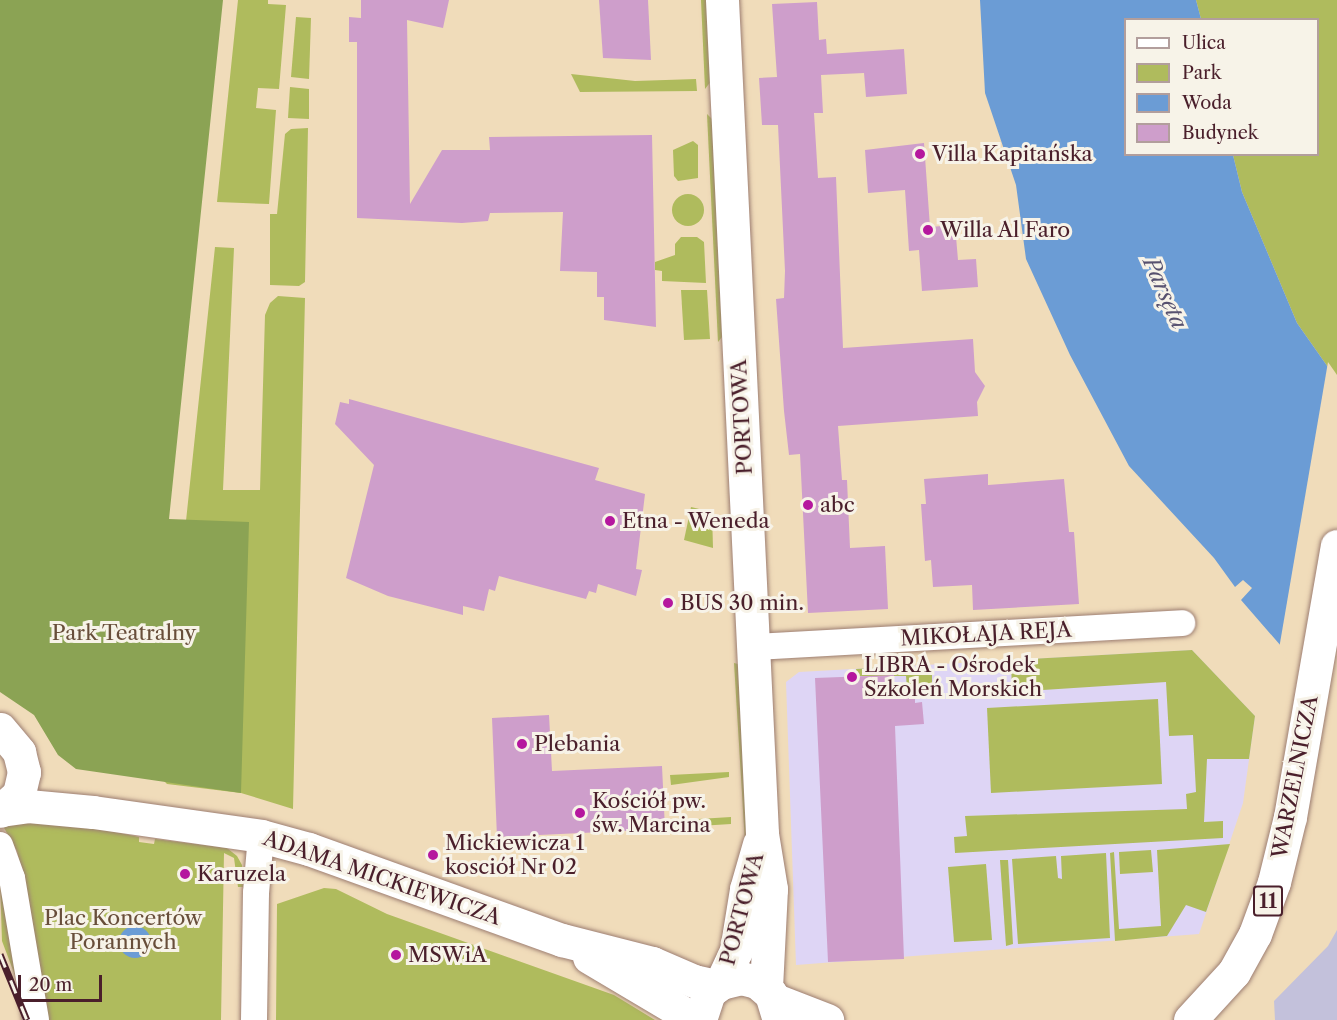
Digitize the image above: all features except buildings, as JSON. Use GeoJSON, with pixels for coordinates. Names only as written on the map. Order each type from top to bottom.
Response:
{"type":"FeatureCollection","features":[{"type":"Feature","properties":{"kind":"street","name":"PORTOWA"},"geometry":{"type":"LineString","coordinates":[[722,0],[755,647],[762,834],[771,889],[773,1003]]}},
{"type":"Feature","properties":{"kind":"street","name":"WARZELNICZA"},"geometry":{"type":"LineString","coordinates":[[1190,1020],[1234,972],[1259,925],[1274,882],[1290,816],[1337,546]]}},
{"type":"Feature","properties":{"kind":"street","name":"MIKOŁAJA REJA"},"geometry":{"type":"LineString","coordinates":[[755,647],[1182,623]]}},
{"type":"Feature","properties":{"kind":"street","name":"ADAMA MICKIEWICZA"},"geometry":{"type":"LineString","coordinates":[[0,729],[13,741],[23,762],[51,792],[93,812]]}},
{"type":"Feature","properties":{"kind":"street"},"geometry":{"type":"LineString","coordinates":[[1,810],[19,794],[23,762]]}},
{"type":"Feature","properties":{"kind":"street","name":"ADAMA MICKIEWICZA"},"geometry":{"type":"LineString","coordinates":[[1,810],[28,806],[93,812],[261,836],[309,849],[562,940],[652,963],[694,981],[718,984],[746,979],[773,1003]]}},
{"type":"Feature","properties":{"kind":"street","name":"PORTOWA"},"geometry":{"type":"LineString","coordinates":[[700,1020],[703,1003],[718,984],[736,951],[746,889],[762,834]]}},
{"type":"Feature","properties":{"kind":"street"},"geometry":{"type":"LineString","coordinates":[[254,1020],[256,893],[261,836]]}},
{"type":"Feature","properties":{"kind":"street"},"geometry":{"type":"LineString","coordinates":[[0,845],[12,878],[36,1020]]}},
{"type":"Feature","properties":{"kind":"street","name":"ADAMA MICKIEWICZA"},"geometry":{"type":"LineString","coordinates":[[562,940],[695,1020]]}},
{"type":"Feature","properties":{"kind":"street"},"geometry":{"type":"LineString","coordinates":[[773,1003],[826,1020]]}},
{"type":"Feature","properties":{"kind":"shaded area"},"geometry":{"type":"Polygon","coordinates":[[[1192,650],[1255,716],[1243,803],[1199,934],[796,965],[786,682],[799,672],[1192,650]]]}},
{"type":"Feature","properties":{"kind":"shaded area"},"geometry":{"type":"Polygon","coordinates":[[[1337,930],[1337,1020],[1275,1020],[1274,1001],[1328,946],[1337,930]]]}},
{"type":"Feature","properties":{"kind":"green space","name":"Park Teatralny"},"geometry":{"type":"Polygon","coordinates":[[[0,0],[223,0],[169,519],[249,522],[241,793],[76,769],[58,755],[34,715],[0,692],[0,0]]]}},
{"type":"Feature","properties":{"kind":"green space"},"geometry":{"type":"Polygon","coordinates":[[[238,0],[268,0],[268,4],[286,5],[279,89],[258,88],[256,108],[276,110],[269,204],[217,202],[238,0]]]}},
{"type":"Feature","properties":{"kind":"green space"},"geometry":{"type":"Polygon","coordinates":[[[701,0],[708,0],[712,80],[705,89],[701,0]]]}},
{"type":"Feature","properties":{"kind":"green space"},"geometry":{"type":"Polygon","coordinates":[[[1196,0],[1337,0],[1337,380],[1297,323],[1242,192],[1233,156],[1319,156],[1319,18],[1201,18],[1196,0]]]}},
{"type":"Feature","properties":{"kind":"green space"},"geometry":{"type":"Polygon","coordinates":[[[296,17],[311,18],[309,79],[291,77],[296,17]]]}},
{"type":"Feature","properties":{"kind":"green space"},"geometry":{"type":"Polygon","coordinates":[[[571,74],[635,81],[696,79],[697,91],[580,92],[571,74]]]}},
{"type":"Feature","properties":{"kind":"green space"},"geometry":{"type":"Polygon","coordinates":[[[290,87],[309,89],[309,119],[288,118],[290,87]]]}},
{"type":"Feature","properties":{"kind":"green space"},"geometry":{"type":"Polygon","coordinates":[[[707,114],[712,119],[722,337],[718,342],[707,114]]]}},
{"type":"Feature","properties":{"kind":"green space"},"geometry":{"type":"Polygon","coordinates":[[[308,128],[305,282],[299,286],[270,285],[270,214],[277,214],[285,134],[291,129],[308,128]]]}},
{"type":"Feature","properties":{"kind":"green space"},"geometry":{"type":"Polygon","coordinates":[[[693,141],[698,145],[698,178],[678,181],[674,176],[673,150],[693,141]]]}},
{"type":"Feature","properties":{"kind":"green space"},"geometry":{"type":"Polygon","coordinates":[[[688,194],[700,198],[704,210],[700,222],[688,226],[676,222],[672,210],[676,198],[688,194]]]}},
{"type":"Feature","properties":{"kind":"green space"},"geometry":{"type":"Polygon","coordinates":[[[681,237],[697,237],[704,242],[706,283],[662,281],[662,271],[655,270],[655,262],[675,255],[675,244],[681,237]]]}},
{"type":"Feature","properties":{"kind":"green space"},"geometry":{"type":"Polygon","coordinates":[[[215,247],[234,248],[223,490],[260,490],[265,315],[270,303],[278,296],[305,298],[293,809],[241,793],[167,784],[159,776],[215,247]]]}},
{"type":"Feature","properties":{"kind":"green space"},"geometry":{"type":"Polygon","coordinates":[[[681,290],[707,290],[710,339],[684,340],[681,290]]]}},
{"type":"Feature","properties":{"kind":"green space"},"geometry":{"type":"Polygon","coordinates":[[[691,507],[712,512],[713,548],[684,540],[691,507]]]}},
{"type":"Feature","properties":{"kind":"green space"},"geometry":{"type":"Polygon","coordinates":[[[1192,650],[1255,716],[1249,759],[1207,759],[1204,822],[1223,821],[1223,838],[955,853],[954,837],[967,836],[965,816],[1187,809],[1186,794],[1196,792],[1193,735],[1169,736],[1166,682],[1012,692],[1011,660],[1192,650]]]}},
{"type":"Feature","properties":{"kind":"green space"},"geometry":{"type":"Polygon","coordinates":[[[734,663],[738,664],[747,809],[745,842],[734,663]]]}},
{"type":"Feature","properties":{"kind":"green space"},"geometry":{"type":"Polygon","coordinates":[[[914,665],[915,674],[932,674],[932,687],[907,688],[906,676],[857,676],[856,669],[914,665]]]}},
{"type":"Feature","properties":{"kind":"green space"},"geometry":{"type":"Polygon","coordinates":[[[1158,699],[1162,784],[991,793],[987,708],[1158,699]]]}},
{"type":"Feature","properties":{"kind":"green space"},"geometry":{"type":"Polygon","coordinates":[[[729,772],[729,777],[671,785],[670,775],[729,772]]]}},
{"type":"Feature","properties":{"kind":"green space","name":"Plac Koncertów Porannych"},"geometry":{"type":"Polygon","coordinates":[[[40,816],[139,837],[139,842],[154,844],[155,839],[227,848],[237,856],[242,865],[243,887],[238,887],[234,858],[224,853],[221,1020],[47,1020],[23,876],[17,851],[3,826],[40,816]]]}},
{"type":"Feature","properties":{"kind":"green space"},"geometry":{"type":"Polygon","coordinates":[[[731,817],[731,824],[667,828],[666,821],[731,817]]]}},
{"type":"Feature","properties":{"kind":"green space"},"geometry":{"type":"Polygon","coordinates":[[[1230,844],[1206,912],[1186,905],[1167,936],[1115,941],[1110,853],[1114,852],[1119,929],[1161,926],[1157,850],[1230,844]]]}},
{"type":"Feature","properties":{"kind":"green space"},"geometry":{"type":"Polygon","coordinates":[[[1151,850],[1153,872],[1120,874],[1119,852],[1151,850]]]}},
{"type":"Feature","properties":{"kind":"green space"},"geometry":{"type":"Polygon","coordinates":[[[1106,853],[1110,938],[1018,944],[1012,859],[1056,856],[1058,878],[1062,879],[1061,856],[1106,853]]]}},
{"type":"Feature","properties":{"kind":"green space"},"geometry":{"type":"Polygon","coordinates":[[[1000,860],[1008,860],[1013,944],[1006,946],[1000,860]]]}},
{"type":"Feature","properties":{"kind":"green space"},"geometry":{"type":"Polygon","coordinates":[[[986,864],[992,940],[954,942],[948,867],[986,864]]]}},
{"type":"Feature","properties":{"kind":"green space"},"geometry":{"type":"Polygon","coordinates":[[[0,879],[19,986],[2,941],[0,879]]]}},
{"type":"Feature","properties":{"kind":"green space","name":"MSWiA"},"geometry":{"type":"Polygon","coordinates":[[[324,888],[336,889],[387,914],[614,995],[655,1020],[276,1020],[277,904],[324,888]]]}},
{"type":"Feature","properties":{"kind":"water","name":"Parsęta"},"geometry":{"type":"Polygon","coordinates":[[[980,0],[1196,0],[1201,18],[1124,18],[1124,156],[1233,156],[1242,192],[1297,323],[1337,380],[1281,646],[1241,600],[1252,588],[1243,580],[1235,587],[1214,558],[1129,466],[1070,355],[1026,259],[1016,185],[985,93],[980,0]]]}},
{"type":"Feature","properties":{"kind":"water"},"geometry":{"type":"Polygon","coordinates":[[[135,926],[147,930],[151,942],[147,954],[135,958],[123,954],[119,942],[123,930],[135,926]]]}},
{"type":"Feature","properties":{"kind":"pier"},"geometry":{"type":"Polygon","coordinates":[[[1328,362],[1337,375],[1337,722],[1279,649],[1328,362]]]}},
{"type":"Feature","properties":{"kind":"railway"},"geometry":{"type":"LineString","coordinates":[[0,954],[27,1020]]}},
{"type":"Feature","properties":{"kind":"place","name":"Villa Kapitańska"},"geometry":{"type":"Point","coordinates":[920,154]}},
{"type":"Feature","properties":{"kind":"place","name":"Willa Al Faro"},"geometry":{"type":"Point","coordinates":[928,230]}},
{"type":"Feature","properties":{"kind":"place","name":"abc"},"geometry":{"type":"Point","coordinates":[808,505]}},
{"type":"Feature","properties":{"kind":"place","name":"Etna - Weneda"},"geometry":{"type":"Point","coordinates":[610,521]}},
{"type":"Feature","properties":{"kind":"place","name":"BUS 30 min."},"geometry":{"type":"Point","coordinates":[668,603]}},
{"type":"Feature","properties":{"kind":"place","name":"LIBRA - Ośrodek Szkoleń Morskich"},"geometry":{"type":"Point","coordinates":[852,677]}},
{"type":"Feature","properties":{"kind":"place","name":"Plebania"},"geometry":{"type":"Point","coordinates":[522,744]}},
{"type":"Feature","properties":{"kind":"place","name":"Kościół pw. św. Marcina"},"geometry":{"type":"Point","coordinates":[580,813]}},
{"type":"Feature","properties":{"kind":"place","name":"Mickiewicza 1 kosciół Nr 02"},"geometry":{"type":"Point","coordinates":[433,855]}},
{"type":"Feature","properties":{"kind":"place","name":"Karuzela"},"geometry":{"type":"Point","coordinates":[185,874]}},
{"type":"Feature","properties":{"kind":"place","name":"MSWiA"},"geometry":{"type":"Point","coordinates":[396,955]}}]}
